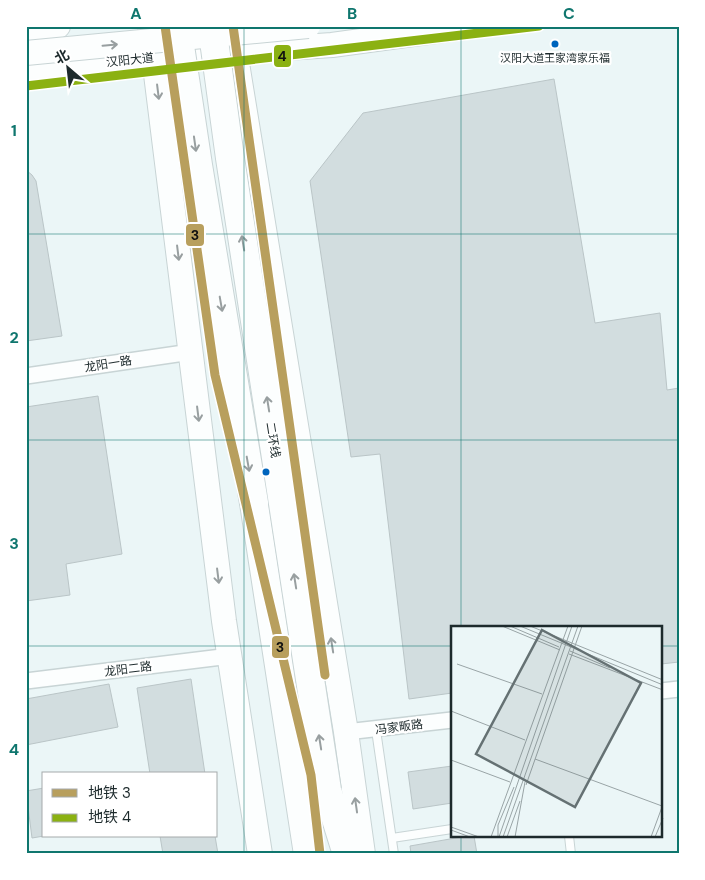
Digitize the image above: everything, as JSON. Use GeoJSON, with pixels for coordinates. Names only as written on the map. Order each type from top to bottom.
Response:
{"type":"FeatureCollection","features":[{"type":"Feature","properties":{"kind":"highway"},"geometry":{"type":"LineString","coordinates":[[177,26],[254,503],[308,854]]}},
{"type":"Feature","properties":{"kind":"highway","name":"二环线"},"geometry":{"type":"LineString","coordinates":[[212,26],[230,158],[336,854]]}},
{"type":"Feature","properties":{"kind":"highway"},"geometry":{"type":"LineString","coordinates":[[327,790],[347,854]]}},
{"type":"Feature","properties":{"kind":"highway"},"geometry":{"type":"LineString","coordinates":[[300,801],[303,854]]}},
{"type":"Feature","properties":{"kind":"main road"},"geometry":{"type":"LineString","coordinates":[[26,29],[58,26]]}},
{"type":"Feature","properties":{"kind":"main road"},"geometry":{"type":"LineString","coordinates":[[150,26],[230,656],[260,854]]}},
{"type":"Feature","properties":{"kind":"main road"},"geometry":{"type":"LineString","coordinates":[[233,26],[235,51],[346,732],[363,854]]}},
{"type":"Feature","properties":{"kind":"main road","name":"汉阳大道"},"geometry":{"type":"LineString","coordinates":[[26,53],[308,26]]}},
{"type":"Feature","properties":{"kind":"main road","name":"汉阳大道"},"geometry":{"type":"LineString","coordinates":[[26,72],[154,57],[332,45],[472,26]]}},
{"type":"Feature","properties":{"kind":"street","name":"龙阳一路"},"geometry":{"type":"LineString","coordinates":[[26,376],[191,352]]}},
{"type":"Feature","properties":{"kind":"street","name":"龙阳二路"},"geometry":{"type":"LineString","coordinates":[[26,681],[230,656]]}},
{"type":"Feature","properties":{"kind":"street"},"geometry":{"type":"LineString","coordinates":[[662,692],[679,689]]}},
{"type":"Feature","properties":{"kind":"street","name":"冯家畈路"},"geometry":{"type":"LineString","coordinates":[[346,732],[451,720]]}},
{"type":"Feature","properties":{"kind":"lane"},"geometry":{"type":"LineString","coordinates":[[376,730],[394,854]]}},
{"type":"Feature","properties":{"kind":"lane"},"geometry":{"type":"LineString","coordinates":[[392,838],[451,829]]}},
{"type":"Feature","properties":{"kind":"lane"},"geometry":{"type":"LineString","coordinates":[[569,838],[571,854]]}},
{"type":"Feature","properties":{"kind":"building"},"geometry":{"type":"Polygon","coordinates":[[[554,79],[595,323],[660,313],[667,390],[679,388],[679,662],[662,664],[662,626],[451,626],[451,693],[409,699],[380,454],[351,457],[310,181],[363,113],[554,79]]]}},
{"type":"Feature","properties":{"kind":"building"},"geometry":{"type":"Polygon","coordinates":[[[26,170],[36,181],[62,336],[26,341],[26,170]]]}},
{"type":"Feature","properties":{"kind":"building"},"geometry":{"type":"Polygon","coordinates":[[[98,396],[122,554],[66,564],[70,595],[26,601],[26,407],[98,396]]]}},
{"type":"Feature","properties":{"kind":"building"},"geometry":{"type":"Polygon","coordinates":[[[191,679],[205,772],[150,772],[137,688],[191,679]]]}},
{"type":"Feature","properties":{"kind":"building"},"geometry":{"type":"Polygon","coordinates":[[[109,684],[118,727],[26,745],[26,699],[109,684]]]}},
{"type":"Feature","properties":{"kind":"building"},"geometry":{"type":"Polygon","coordinates":[[[451,766],[451,803],[413,809],[408,772],[451,766]]]}},
{"type":"Feature","properties":{"kind":"building"},"geometry":{"type":"Polygon","coordinates":[[[42,788],[42,836],[32,838],[26,791],[42,788]]]}},
{"type":"Feature","properties":{"kind":"building"},"geometry":{"type":"Polygon","coordinates":[[[160,838],[215,838],[218,854],[163,854],[160,838]]]}},
{"type":"Feature","properties":{"kind":"building"},"geometry":{"type":"Polygon","coordinates":[[[456,838],[474,838],[477,854],[411,854],[410,846],[456,838]]]}},
{"type":"Feature","properties":{"kind":"metro line","name":"3"},"geometry":{"type":"LineString","coordinates":[[165,26],[215,375],[311,775],[320,854]]}},
{"type":"Feature","properties":{"kind":"metro line","name":"3"},"geometry":{"type":"LineString","coordinates":[[233,26],[325,675]]}},
{"type":"Feature","properties":{"kind":"metro line","name":"4"},"geometry":{"type":"LineString","coordinates":[[26,86],[539,26]]}},
{"type":"Feature","properties":{"kind":"place","name":"汉阳大道王家湾家乐福"},"geometry":{"type":"Point","coordinates":[555,44]}}]}
